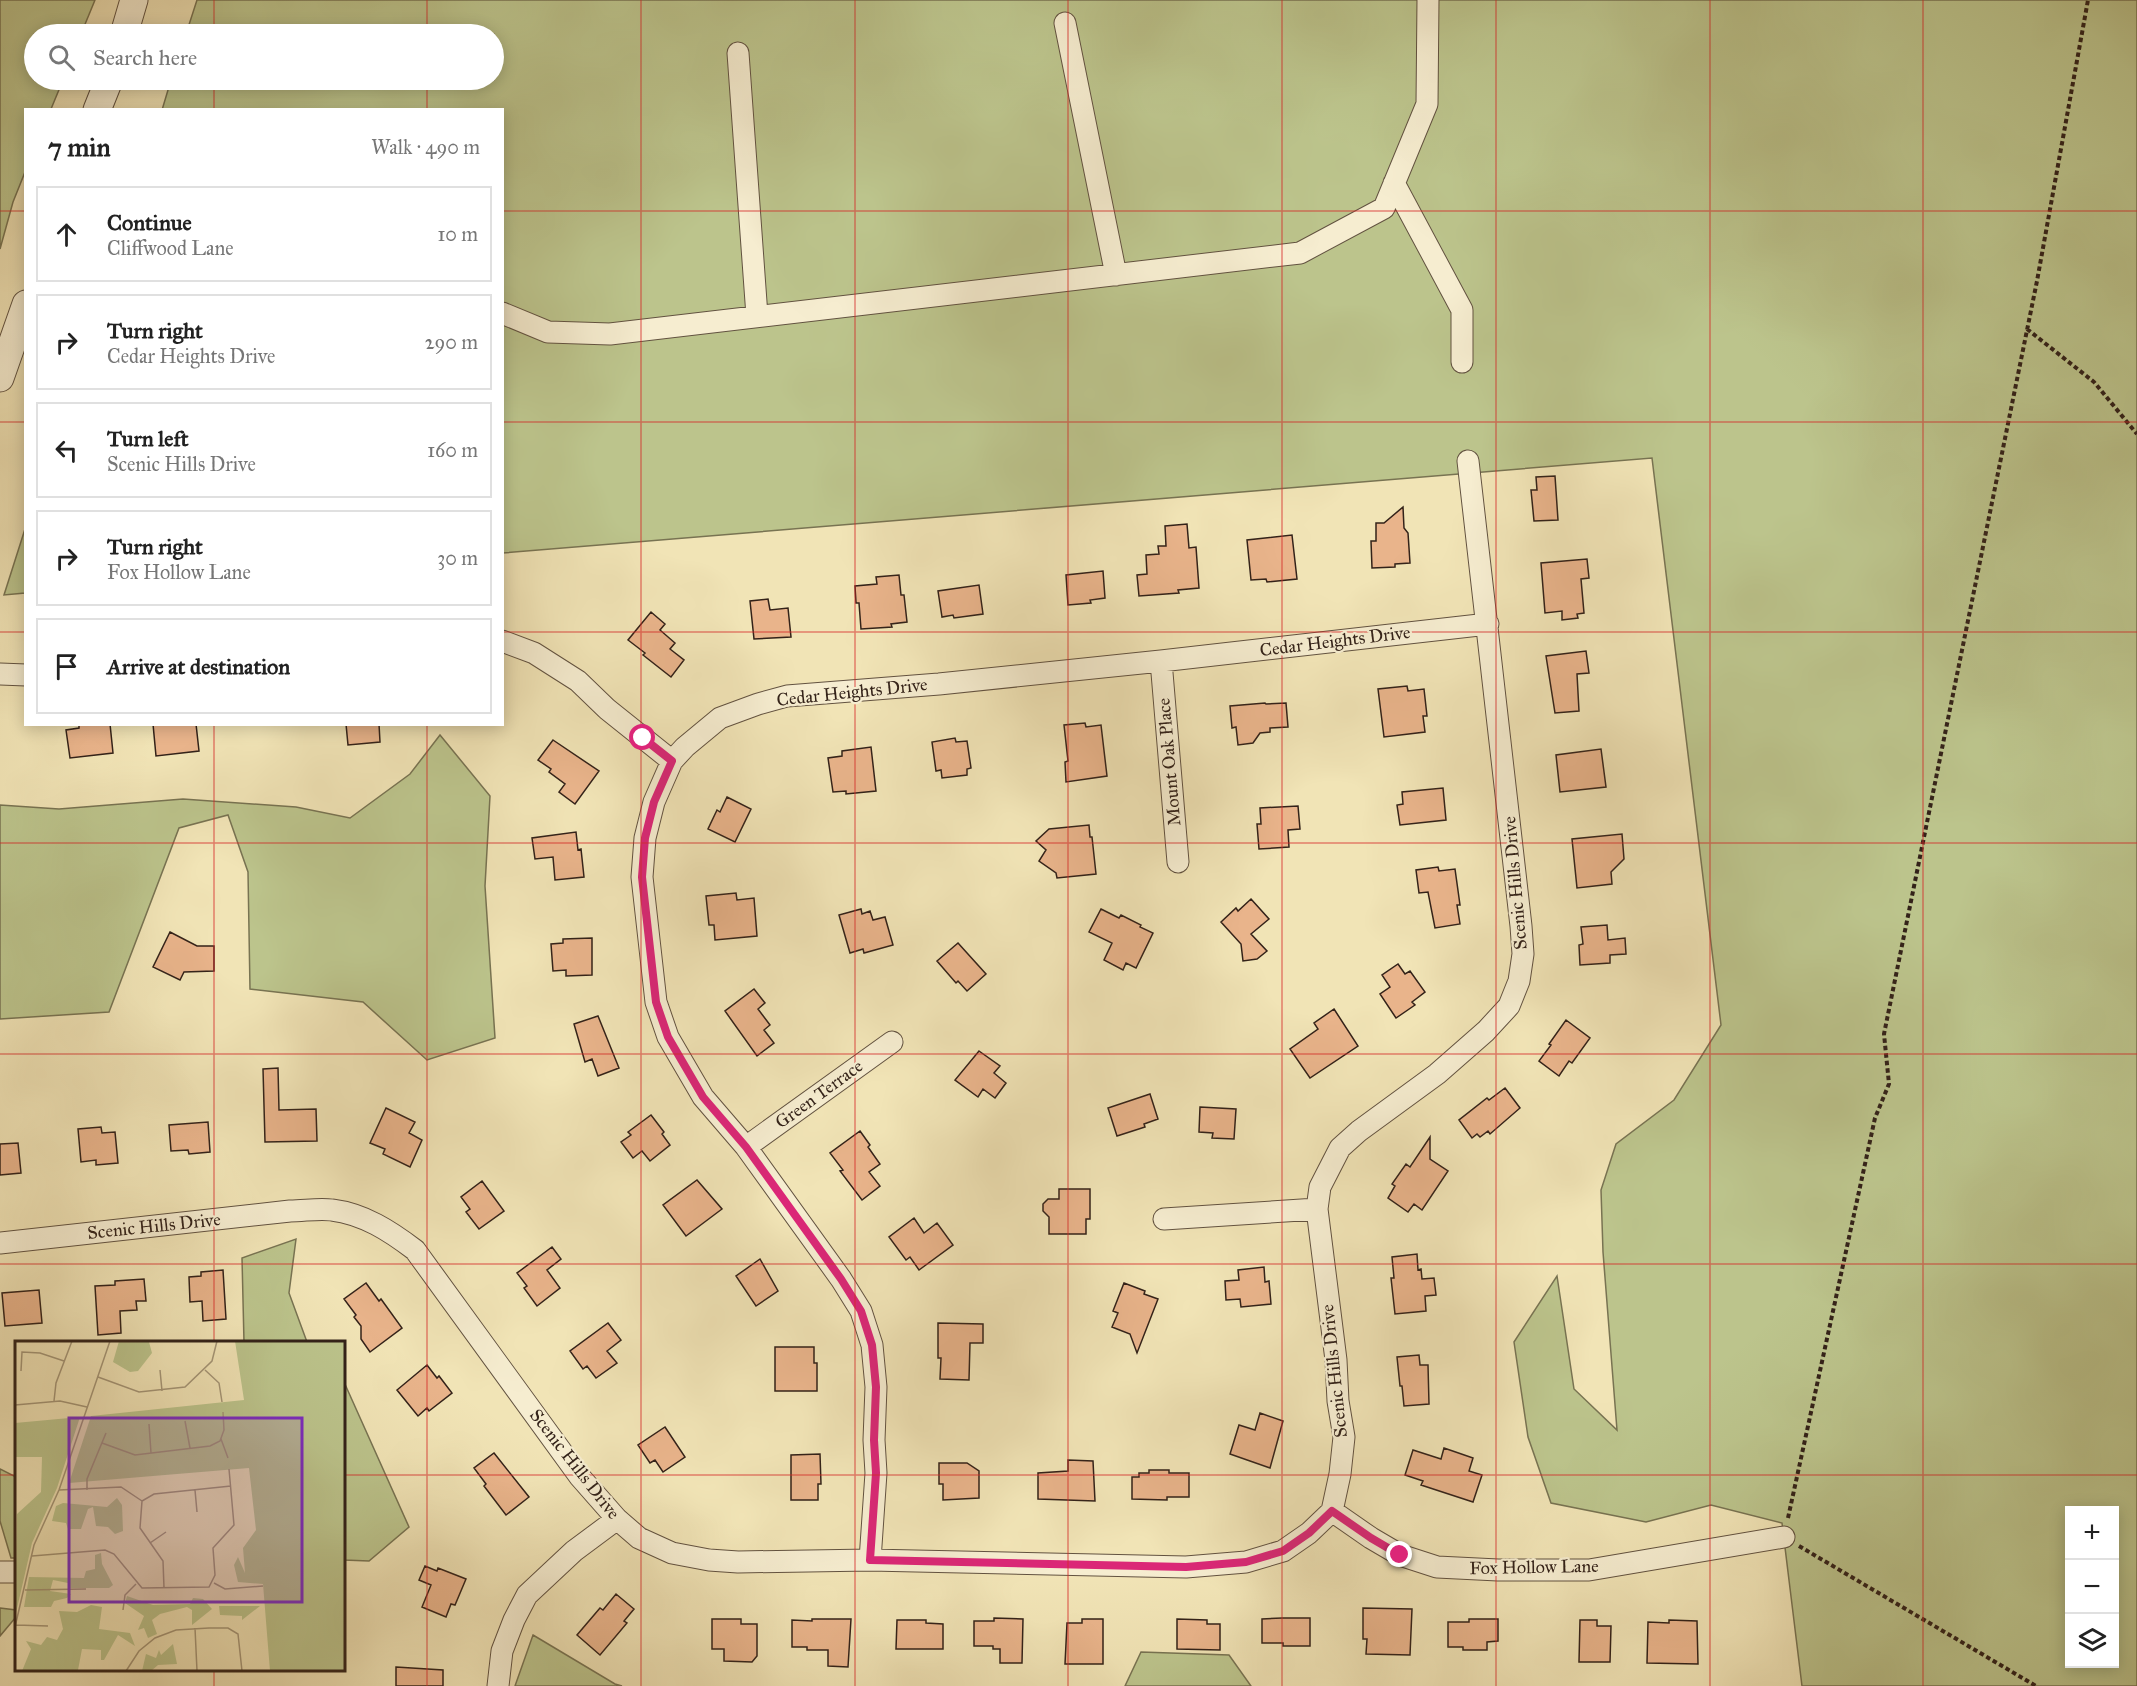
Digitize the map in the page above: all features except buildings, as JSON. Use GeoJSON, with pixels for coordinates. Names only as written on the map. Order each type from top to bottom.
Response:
{"type":"FeatureCollection","features":[{"type":"Feature","properties":{"kind":"street"},"geometry":{"type":"LineString","coordinates":[[127,24],[134,0]]}},
{"type":"Feature","properties":{"kind":"street"},"geometry":{"type":"LineString","coordinates":[[504,314],[548,332],[610,334],[1300,253],[1384,208],[1426,104],[1428,0]]}},
{"type":"Feature","properties":{"kind":"street"},"geometry":{"type":"LineString","coordinates":[[1065,23],[1116,275]]}},
{"type":"Feature","properties":{"kind":"street"},"geometry":{"type":"LineString","coordinates":[[738,54],[757,316]]}},
{"type":"Feature","properties":{"kind":"street"},"geometry":{"type":"LineString","coordinates":[[98,108],[105,90]]}},
{"type":"Feature","properties":{"kind":"street"},"geometry":{"type":"LineString","coordinates":[[1394,183],[1462,310],[1462,362]]}},
{"type":"Feature","properties":{"kind":"street"},"geometry":{"type":"LineString","coordinates":[[0,378],[24,310]]}},
{"type":"Feature","properties":{"kind":"street","name":"Scenic Hills Drive"},"geometry":{"type":"LineString","coordinates":[[0,1243],[290,1211],[331,1210],[364,1218],[391,1232],[415,1250],[580,1477],[617,1519],[639,1538],[672,1553],[709,1560],[738,1562],[870,1560],[1186,1567],[1246,1562],[1283,1551],[1309,1533],[1332,1511],[1340,1474],[1344,1437],[1317,1209],[1320,1187],[1340,1148],[1359,1131],[1437,1074],[1486,1031],[1509,1006],[1519,981],[1523,954],[1521,926],[1468,461]]}},
{"type":"Feature","properties":{"kind":"street","name":"Cedar Heights Drive"},"geometry":{"type":"LineString","coordinates":[[870,1560],[876,1473],[874,1440],[876,1387],[872,1345],[861,1311],[841,1279],[746,1147],[703,1097],[668,1037],[656,1002],[642,877],[645,838],[654,802],[672,761],[720,718],[787,696],[939,684],[1488,624]]}},
{"type":"Feature","properties":{"kind":"street"},"geometry":{"type":"LineString","coordinates":[[504,642],[534,653],[578,681],[608,709],[672,761]]}},
{"type":"Feature","properties":{"kind":"street","name":"Mount Oak Place"},"geometry":{"type":"LineString","coordinates":[[1161,661],[1178,862]]}},
{"type":"Feature","properties":{"kind":"street"},"geometry":{"type":"LineString","coordinates":[[0,674],[24,675]]}},
{"type":"Feature","properties":{"kind":"street","name":"Green Terrace"},"geometry":{"type":"LineString","coordinates":[[746,1147],[892,1042]]}},
{"type":"Feature","properties":{"kind":"street"},"geometry":{"type":"LineString","coordinates":[[1164,1219],[1317,1209]]}},
{"type":"Feature","properties":{"kind":"street","name":"Fox Hollow Lane"},"geometry":{"type":"LineString","coordinates":[[1332,1511],[1400,1555],[1437,1567],[1589,1569],[1784,1537]]}},
{"type":"Feature","properties":{"kind":"street"},"geometry":{"type":"LineString","coordinates":[[498,1686],[502,1651],[527,1595],[574,1551],[617,1519]]}},
{"type":"Feature","properties":{"kind":"path"},"geometry":{"type":"LineString","coordinates":[[2036,1686],[1784,1537],[1875,1118],[1889,1084],[1884,1034],[2027,329],[2088,0]]}},
{"type":"Feature","properties":{"kind":"path"},"geometry":{"type":"LineString","coordinates":[[2027,329],[2094,382],[2137,434]]}},
{"type":"Feature","properties":{"kind":"green space"},"geometry":{"type":"Polygon","coordinates":[[[0,0],[95,0],[85,24],[24,24],[24,90],[59,90],[51,108],[24,108],[24,174],[13,202],[0,249],[0,0]]]}},
{"type":"Feature","properties":{"kind":"green space"},"geometry":{"type":"Polygon","coordinates":[[[197,0],[2137,0],[2137,1686],[1802,1686],[1782,1523],[1711,1505],[1646,1522],[1551,1503],[1528,1437],[1514,1342],[1557,1276],[1574,1389],[1617,1430],[1603,1252],[1601,1190],[1616,1144],[1674,1100],[1721,1025],[1652,458],[504,553],[504,108],[163,108],[168,90],[504,90],[504,24],[189,24],[197,0]]]}},
{"type":"Feature","properties":{"kind":"green space"},"geometry":{"type":"Polygon","coordinates":[[[24,532],[24,593],[4,595],[24,532]]]}},
{"type":"Feature","properties":{"kind":"green space"},"geometry":{"type":"Polygon","coordinates":[[[440,735],[490,796],[485,886],[495,1038],[427,1060],[363,1002],[250,989],[248,872],[228,815],[179,828],[109,1012],[0,1019],[0,805],[59,809],[183,799],[296,807],[350,818],[410,774],[440,735]]]}},
{"type":"Feature","properties":{"kind":"green space"},"geometry":{"type":"Polygon","coordinates":[[[296,1239],[289,1293],[307,1341],[244,1341],[242,1258],[296,1239]]]}},
{"type":"Feature","properties":{"kind":"green space"},"geometry":{"type":"Polygon","coordinates":[[[345,1384],[409,1527],[369,1561],[345,1560],[345,1384]]]}},
{"type":"Feature","properties":{"kind":"green space"},"geometry":{"type":"Polygon","coordinates":[[[0,1469],[15,1476],[15,1558],[11,1558],[0,1521],[0,1469]]]}},
{"type":"Feature","properties":{"kind":"green space"},"geometry":{"type":"Polygon","coordinates":[[[0,1608],[15,1610],[15,1618],[0,1636],[0,1608]]]}},
{"type":"Feature","properties":{"kind":"green space"},"geometry":{"type":"Polygon","coordinates":[[[533,1635],[615,1684],[622,1686],[515,1686],[533,1635]]]}},
{"type":"Feature","properties":{"kind":"green space"},"geometry":{"type":"Polygon","coordinates":[[[1141,1652],[1229,1655],[1251,1686],[1125,1686],[1141,1652]]]}},
{"type":"Feature","properties":{"kind":"route"},"geometry":{"type":"LineString","coordinates":[[643,738],[672,761],[654,802],[645,838],[642,877],[656,1002],[668,1037],[703,1097],[746,1147],[841,1279],[861,1311],[872,1345],[876,1387],[874,1440],[876,1473],[870,1560],[1186,1567],[1246,1562],[1283,1551],[1309,1533],[1332,1511],[1400,1555]]}}]}
